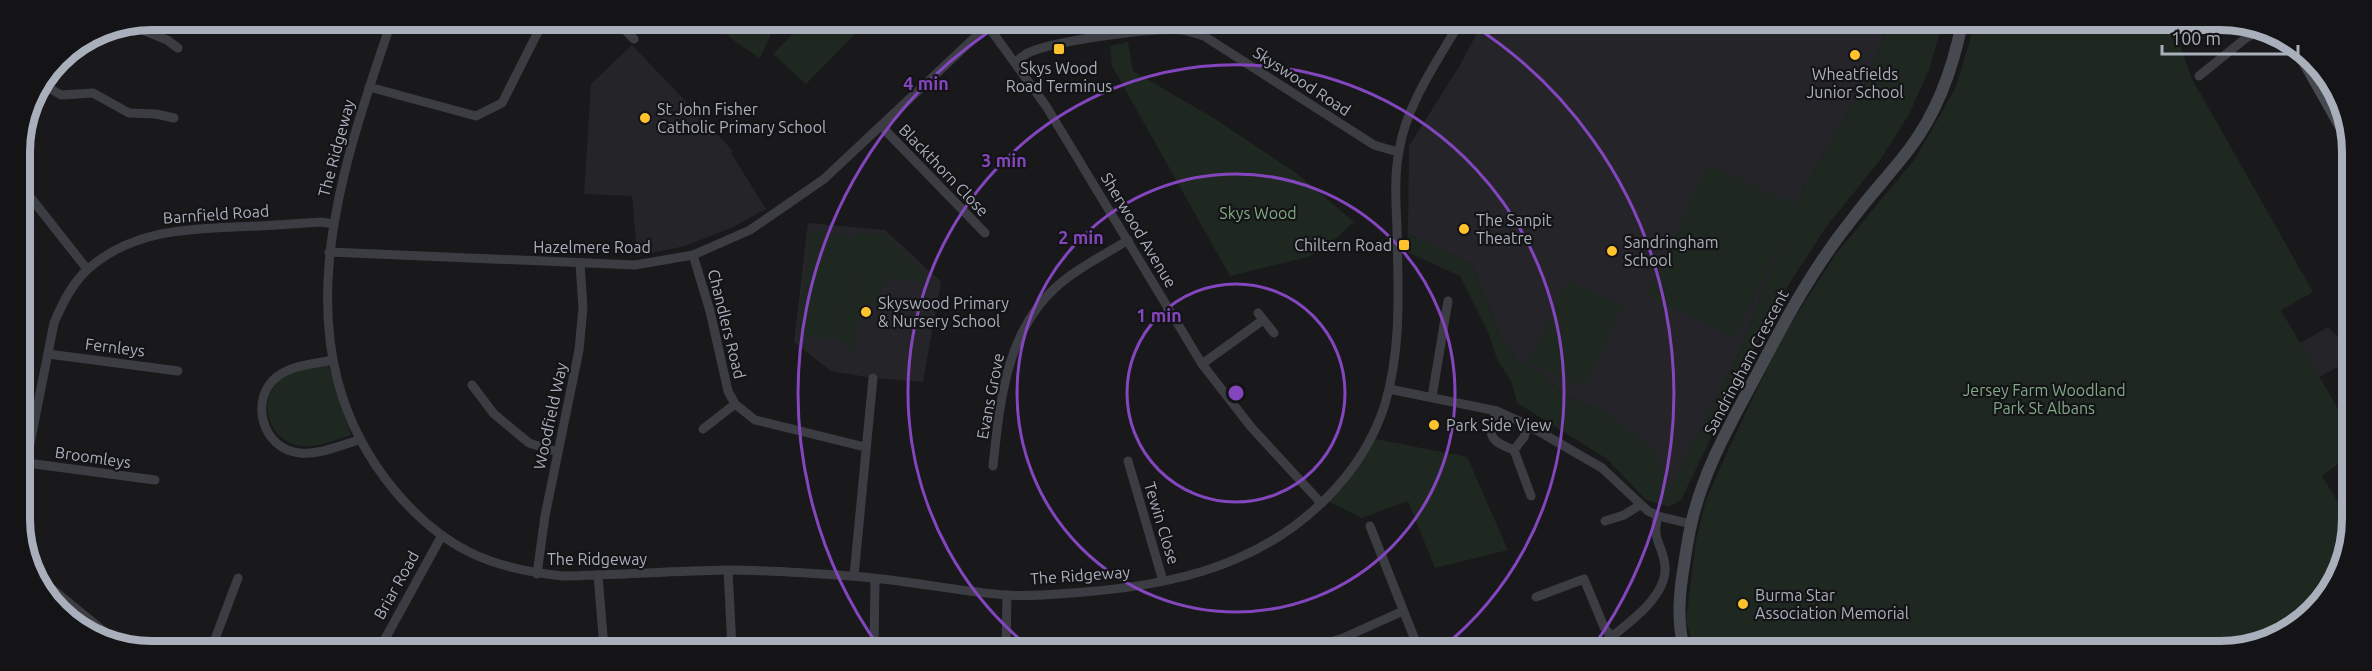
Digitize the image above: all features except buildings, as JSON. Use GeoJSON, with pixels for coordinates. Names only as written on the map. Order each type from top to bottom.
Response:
{"type":"FeatureCollection","features":[{"type":"Feature","properties":{"kind":"street"},"geometry":{"type":"LineString","coordinates":[[144,30],[167,40],[178,48]]}},
{"type":"Feature","properties":{"kind":"street","name":"The Ridgeway"},"geometry":{"type":"LineString","coordinates":[[389,30],[369,87],[333,224],[329,252],[327,318],[332,360],[342,397],[359,440],[379,472],[410,508],[441,537],[458,548],[498,564],[537,574],[563,576],[728,570],[854,576],[1007,595],[1056,595],[1112,590],[1163,581],[1237,559],[1289,529],[1322,502],[1346,476],[1369,442],[1389,389],[1398,333],[1399,280],[1395,202],[1398,152],[1403,131],[1414,104],[1456,30]]}},
{"type":"Feature","properties":{"kind":"street"},"geometry":{"type":"LineString","coordinates":[[369,87],[476,116],[502,103],[539,30]]}},
{"type":"Feature","properties":{"kind":"street"},"geometry":{"type":"LineString","coordinates":[[624,30],[634,39]]}},
{"type":"Feature","properties":{"kind":"street","name":"Hazelmere Road"},"geometry":{"type":"LineString","coordinates":[[329,252],[635,265],[693,255],[750,230],[824,179],[882,127],[979,30]]}},
{"type":"Feature","properties":{"kind":"street","name":"Sherwood Avenue"},"geometry":{"type":"LineString","coordinates":[[991,30],[1046,106],[1202,364],[1251,427],[1322,502]]}},
{"type":"Feature","properties":{"kind":"street","name":"Skyswood Road"},"geometry":{"type":"LineString","coordinates":[[1015,62],[1026,54],[1044,48],[1104,37],[1162,30]]}},
{"type":"Feature","properties":{"kind":"street","name":"Skyswood Road"},"geometry":{"type":"LineString","coordinates":[[1192,30],[1374,146],[1398,152]]}},
{"type":"Feature","properties":{"kind":"street","name":"Sandringham Crescent"},"geometry":{"type":"LineString","coordinates":[[1682,641],[1679,603],[1691,524],[1699,496],[1721,443],[1793,305],[1852,218],[1911,147],[1934,110],[1950,72],[1960,30]]}},
{"type":"Feature","properties":{"kind":"street"},"geometry":{"type":"LineString","coordinates":[[2199,76],[2253,35]]}},
{"type":"Feature","properties":{"kind":"street"},"geometry":{"type":"LineString","coordinates":[[2308,68],[2338,122]]}},
{"type":"Feature","properties":{"kind":"street"},"geometry":{"type":"LineString","coordinates":[[49,88],[61,94],[93,93],[100,95],[129,113],[156,114],[174,118]]}},
{"type":"Feature","properties":{"kind":"street","name":"Blackthorn Close"},"geometry":{"type":"LineString","coordinates":[[882,127],[985,233]]}},
{"type":"Feature","properties":{"kind":"street"},"geometry":{"type":"LineString","coordinates":[[30,197],[87,269]]}},
{"type":"Feature","properties":{"kind":"street","name":"Barnfield Road"},"geometry":{"type":"LineString","coordinates":[[30,447],[54,323],[62,304],[87,269],[115,249],[145,236],[175,230],[322,222],[333,224]]}},
{"type":"Feature","properties":{"kind":"street","name":"Evans Grove"},"geometry":{"type":"LineString","coordinates":[[993,466],[1001,402],[1013,352],[1036,308],[1062,282],[1128,240]]}},
{"type":"Feature","properties":{"kind":"street","name":"Chandlers Road"},"geometry":{"type":"LineString","coordinates":[[693,255],[710,311],[728,391],[735,404],[755,420],[865,447]]}},
{"type":"Feature","properties":{"kind":"street","name":"Woodfield Way"},"geometry":{"type":"LineString","coordinates":[[537,574],[545,516],[579,350],[583,308],[580,264]]}},
{"type":"Feature","properties":{"kind":"street"},"geometry":{"type":"LineString","coordinates":[[1432,397],[1448,301]]}},
{"type":"Feature","properties":{"kind":"street"},"geometry":{"type":"LineString","coordinates":[[1202,364],[1261,316],[1274,333]]}},
{"type":"Feature","properties":{"kind":"street","name":"Fernleys"},"geometry":{"type":"LineString","coordinates":[[48,354],[178,370]]}},
{"type":"Feature","properties":{"kind":"street"},"geometry":{"type":"LineString","coordinates":[[332,360],[293,369],[278,376],[268,388],[261,403],[267,431],[287,450],[299,453],[315,452],[359,440]]}},
{"type":"Feature","properties":{"kind":"street"},"geometry":{"type":"LineString","coordinates":[[854,576],[873,378]]}},
{"type":"Feature","properties":{"kind":"street"},"geometry":{"type":"LineString","coordinates":[[472,385],[494,414],[530,443],[558,452]]}},
{"type":"Feature","properties":{"kind":"street"},"geometry":{"type":"LineString","coordinates":[[1389,389],[1497,411],[1528,425],[1602,468],[1640,506],[1658,516],[1691,524]]}},
{"type":"Feature","properties":{"kind":"street"},"geometry":{"type":"LineString","coordinates":[[703,429],[735,404]]}},
{"type":"Feature","properties":{"kind":"street"},"geometry":{"type":"LineString","coordinates":[[1497,411],[1491,429],[1492,439],[1496,444],[1514,450]]}},
{"type":"Feature","properties":{"kind":"street"},"geometry":{"type":"LineString","coordinates":[[1514,450],[1524,437],[1528,425]]}},
{"type":"Feature","properties":{"kind":"street"},"geometry":{"type":"LineString","coordinates":[[1514,450],[1531,496]]}},
{"type":"Feature","properties":{"kind":"street","name":"Tewin Close"},"geometry":{"type":"LineString","coordinates":[[1128,461],[1127,475],[1163,581]]}},
{"type":"Feature","properties":{"kind":"street","name":"Broomleys"},"geometry":{"type":"LineString","coordinates":[[30,463],[156,480]]}},
{"type":"Feature","properties":{"kind":"street"},"geometry":{"type":"LineString","coordinates":[[1605,521],[1624,515],[1640,506]]}},
{"type":"Feature","properties":{"kind":"street"},"geometry":{"type":"LineString","coordinates":[[1605,641],[1655,597],[1662,585],[1665,566],[1654,531],[1658,516]]}},
{"type":"Feature","properties":{"kind":"street"},"geometry":{"type":"LineString","coordinates":[[1370,526],[1415,641]]}},
{"type":"Feature","properties":{"kind":"street","name":"Briar Road"},"geometry":{"type":"LineString","coordinates":[[384,641],[441,537]]}},
{"type":"Feature","properties":{"kind":"street"},"geometry":{"type":"LineString","coordinates":[[728,570],[732,641]]}},
{"type":"Feature","properties":{"kind":"street"},"geometry":{"type":"LineString","coordinates":[[598,575],[603,641]]}},
{"type":"Feature","properties":{"kind":"street"},"geometry":{"type":"LineString","coordinates":[[214,641],[238,578]]}},
{"type":"Feature","properties":{"kind":"street"},"geometry":{"type":"LineString","coordinates":[[874,641],[875,579]]}},
{"type":"Feature","properties":{"kind":"street"},"geometry":{"type":"LineString","coordinates":[[1536,597],[1584,579],[1604,627],[1611,636]]}},
{"type":"Feature","properties":{"kind":"street"},"geometry":{"type":"LineString","coordinates":[[54,592],[92,625]]}},
{"type":"Feature","properties":{"kind":"street"},"geometry":{"type":"LineString","coordinates":[[1006,641],[1007,595]]}},
{"type":"Feature","properties":{"kind":"street"},"geometry":{"type":"LineString","coordinates":[[1333,641],[1403,611]]}},
{"type":"Feature","properties":{"kind":"shaded area","name":"Sandringham School"},"geometry":{"type":"Polygon","coordinates":[[[1479,30],[1535,30],[1542,33],[1543,30],[1887,30],[1863,87],[1804,187],[1739,352],[1670,491],[1616,422],[1604,411],[1568,397],[1526,363],[1516,360],[1502,338],[1472,265],[1408,234],[1409,146],[1460,65],[1479,30]]]}},
{"type":"Feature","properties":{"kind":"shaded area","name":"St John Fisher Catholic Primary School"},"geometry":{"type":"Polygon","coordinates":[[[632,45],[733,151],[731,153],[766,209],[733,227],[685,246],[637,256],[632,196],[584,194],[591,84],[632,45]]]}},
{"type":"Feature","properties":{"kind":"shaded area","name":"Skyswood Primary & Nursery School"},"geometry":{"type":"Polygon","coordinates":[[[808,223],[885,230],[941,282],[923,382],[873,378],[831,371],[794,342],[808,223]]]}},
{"type":"Feature","properties":{"kind":"shaded area"},"geometry":{"type":"Polygon","coordinates":[[[2328,327],[2342,341],[2342,365],[2319,377],[2300,343],[2328,327]]]}},
{"type":"Feature","properties":{"kind":"green space"},"geometry":{"type":"Polygon","coordinates":[[[723,30],[773,30],[760,58],[723,30]]]}},
{"type":"Feature","properties":{"kind":"green space"},"geometry":{"type":"Polygon","coordinates":[[[797,30],[859,30],[806,84],[773,54],[797,30]]]}},
{"type":"Feature","properties":{"kind":"green space"},"geometry":{"type":"Polygon","coordinates":[[[1887,30],[1940,30],[1929,70],[1909,114],[1880,160],[1826,227],[1775,306],[1681,500],[1668,507],[1646,500],[1607,459],[1517,403],[1511,381],[1497,359],[1489,334],[1460,276],[1405,251],[1408,234],[1472,265],[1502,338],[1516,360],[1526,363],[1568,397],[1604,411],[1654,449],[1670,490],[1739,352],[1791,220],[1736,337],[1647,295],[1708,164],[1797,205],[1804,187],[1863,87],[1887,30]]]}},
{"type":"Feature","properties":{"kind":"green space","name":"Jersey Farm Woodland Park St Albans"},"geometry":{"type":"Polygon","coordinates":[[[1972,30],[2175,30],[2191,77],[2313,292],[2281,310],[2342,416],[2342,461],[2322,476],[2342,509],[2338,550],[2333,566],[2317,593],[2300,611],[2281,625],[2259,635],[2228,641],[1692,641],[1686,622],[1696,540],[1706,500],[1730,446],[1782,337],[1836,254],[1915,159],[1955,89],[1972,30]]]}},
{"type":"Feature","properties":{"kind":"green space","name":"Skys Wood"},"geometry":{"type":"Polygon","coordinates":[[[1128,42],[1133,71],[1212,117],[1296,173],[1354,222],[1327,246],[1308,257],[1230,276],[1112,66],[1110,46],[1128,42]]]}},
{"type":"Feature","properties":{"kind":"green space"},"geometry":{"type":"Polygon","coordinates":[[[811,229],[856,238],[846,313],[838,328],[837,339],[798,336],[811,229]]]}},
{"type":"Feature","properties":{"kind":"green space"},"geometry":{"type":"Polygon","coordinates":[[[857,232],[884,235],[935,283],[890,278],[883,284],[880,306],[860,303],[853,350],[845,348],[846,344],[838,338],[849,308],[857,232]]]}},
{"type":"Feature","properties":{"kind":"green space"},"geometry":{"type":"Polygon","coordinates":[[[1568,280],[1623,306],[1584,388],[1529,362],[1568,280]]]}},
{"type":"Feature","properties":{"kind":"green space"},"geometry":{"type":"Polygon","coordinates":[[[328,364],[351,435],[314,446],[291,443],[281,437],[270,420],[268,409],[273,389],[290,373],[328,364]]]}},
{"type":"Feature","properties":{"kind":"green space"},"geometry":{"type":"Polygon","coordinates":[[[1376,439],[1467,457],[1508,550],[1435,568],[1408,501],[1362,518],[1327,501],[1376,439]]]}},
{"type":"Feature","properties":{"kind":"place","name":"Skys Wood Road Terminus"},"geometry":{"type":"Point","coordinates":[1059,49]}},
{"type":"Feature","properties":{"kind":"place","name":"Wheatfields Junior School"},"geometry":{"type":"Point","coordinates":[1855,55]}},
{"type":"Feature","properties":{"kind":"place","name":"St John Fisher Catholic Primary School"},"geometry":{"type":"Point","coordinates":[645,118]}},
{"type":"Feature","properties":{"kind":"place","name":"The Sanpit Theatre"},"geometry":{"type":"Point","coordinates":[1464,229]}},
{"type":"Feature","properties":{"kind":"place","name":"Chiltern Road"},"geometry":{"type":"Point","coordinates":[1404,245]}},
{"type":"Feature","properties":{"kind":"place","name":"Sandringham School"},"geometry":{"type":"Point","coordinates":[1612,251]}},
{"type":"Feature","properties":{"kind":"place","name":"Skyswood Primary & Nursery School"},"geometry":{"type":"Point","coordinates":[866,312]}},
{"type":"Feature","properties":{"kind":"place","name":"Park Side View"},"geometry":{"type":"Point","coordinates":[1434,425]}},
{"type":"Feature","properties":{"kind":"place","name":"Burma Star Association Memorial"},"geometry":{"type":"Point","coordinates":[1743,604]}}]}
